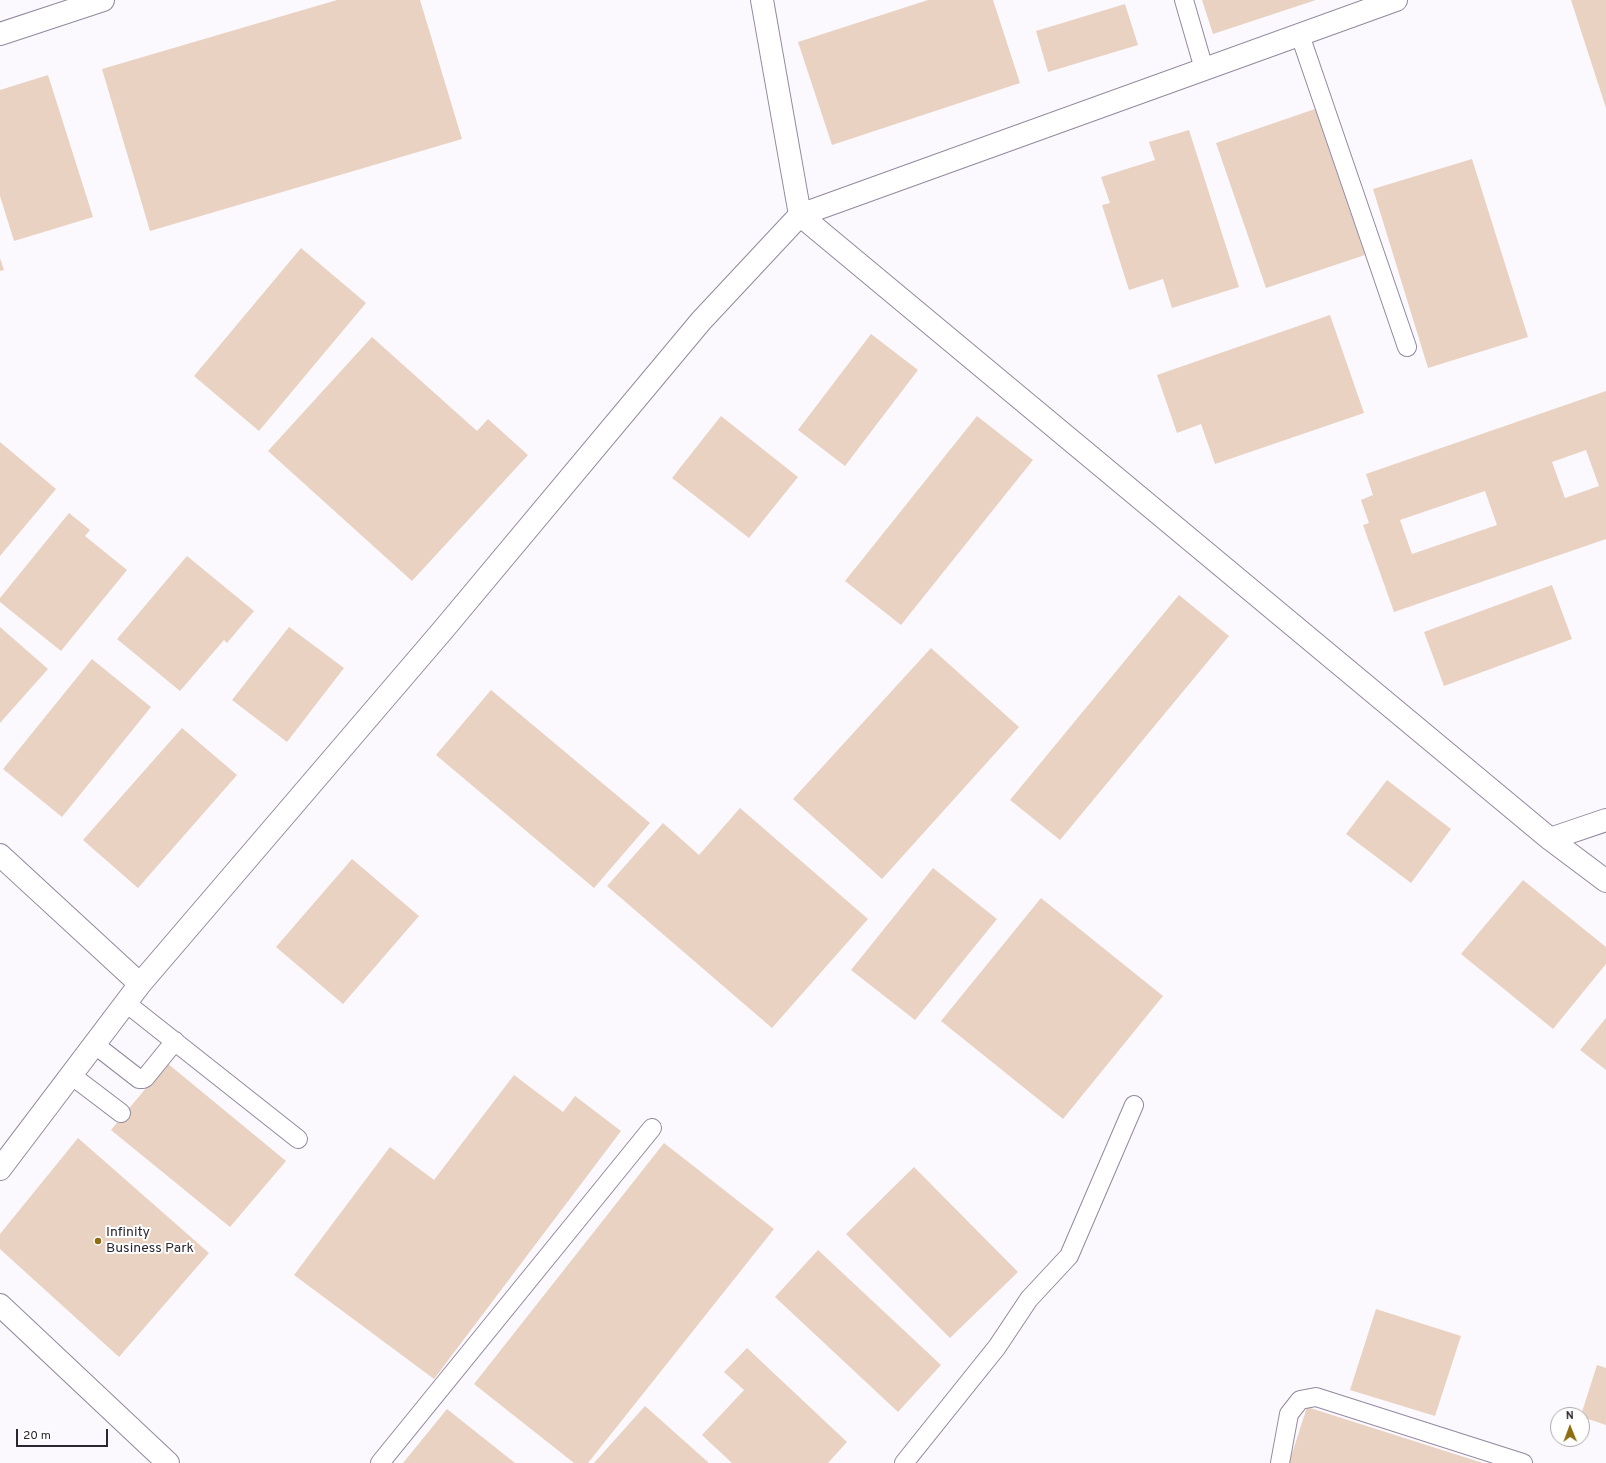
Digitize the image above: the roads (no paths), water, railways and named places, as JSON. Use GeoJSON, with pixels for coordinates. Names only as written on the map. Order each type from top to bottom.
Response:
{"type":"FeatureCollection","features":[{"type":"Feature","properties":{"kind":"street"},"geometry":{"type":"LineString","coordinates":[[0,34],[103,0]]}},
{"type":"Feature","properties":{"kind":"street"},"geometry":{"type":"LineString","coordinates":[[762,0],[800,215],[1550,839],[1606,881]]}},
{"type":"Feature","properties":{"kind":"street"},"geometry":{"type":"LineString","coordinates":[[0,1169],[140,984],[443,630],[701,321],[800,215],[1396,0]]}},
{"type":"Feature","properties":{"kind":"street"},"geometry":{"type":"LineString","coordinates":[[1550,839],[1606,820]]}},
{"type":"Feature","properties":{"kind":"street"},"geometry":{"type":"LineString","coordinates":[[0,855],[140,984]]}},
{"type":"Feature","properties":{"kind":"street"},"geometry":{"type":"LineString","coordinates":[[0,1305],[168,1463]]}},
{"type":"Feature","properties":{"kind":"lane"},"geometry":{"type":"LineString","coordinates":[[1184,0],[1204,69]]}},
{"type":"Feature","properties":{"kind":"lane"},"geometry":{"type":"LineString","coordinates":[[1300,35],[1407,347]]}},
{"type":"Feature","properties":{"kind":"lane"},"geometry":{"type":"LineString","coordinates":[[126,1003],[298,1139]]}},
{"type":"Feature","properties":{"kind":"lane"},"geometry":{"type":"LineString","coordinates":[[94,1044],[139,1079],[143,1079],[174,1041]]}},
{"type":"Feature","properties":{"kind":"lane"},"geometry":{"type":"LineString","coordinates":[[71,1075],[121,1113]]}},
{"type":"Feature","properties":{"kind":"lane"},"geometry":{"type":"LineString","coordinates":[[904,1463],[997,1347],[1029,1299],[1069,1256],[1134,1106]]}},
{"type":"Feature","properties":{"kind":"lane"},"geometry":{"type":"LineString","coordinates":[[380,1463],[652,1128]]}},
{"type":"Feature","properties":{"kind":"lane"},"geometry":{"type":"LineString","coordinates":[[1280,1463],[1289,1414],[1300,1400],[1316,1397],[1524,1463]]}},
{"type":"Feature","properties":{"kind":"place","name":"Infinity Business Park"},"geometry":{"type":"Point","coordinates":[98,1241]}}]}
